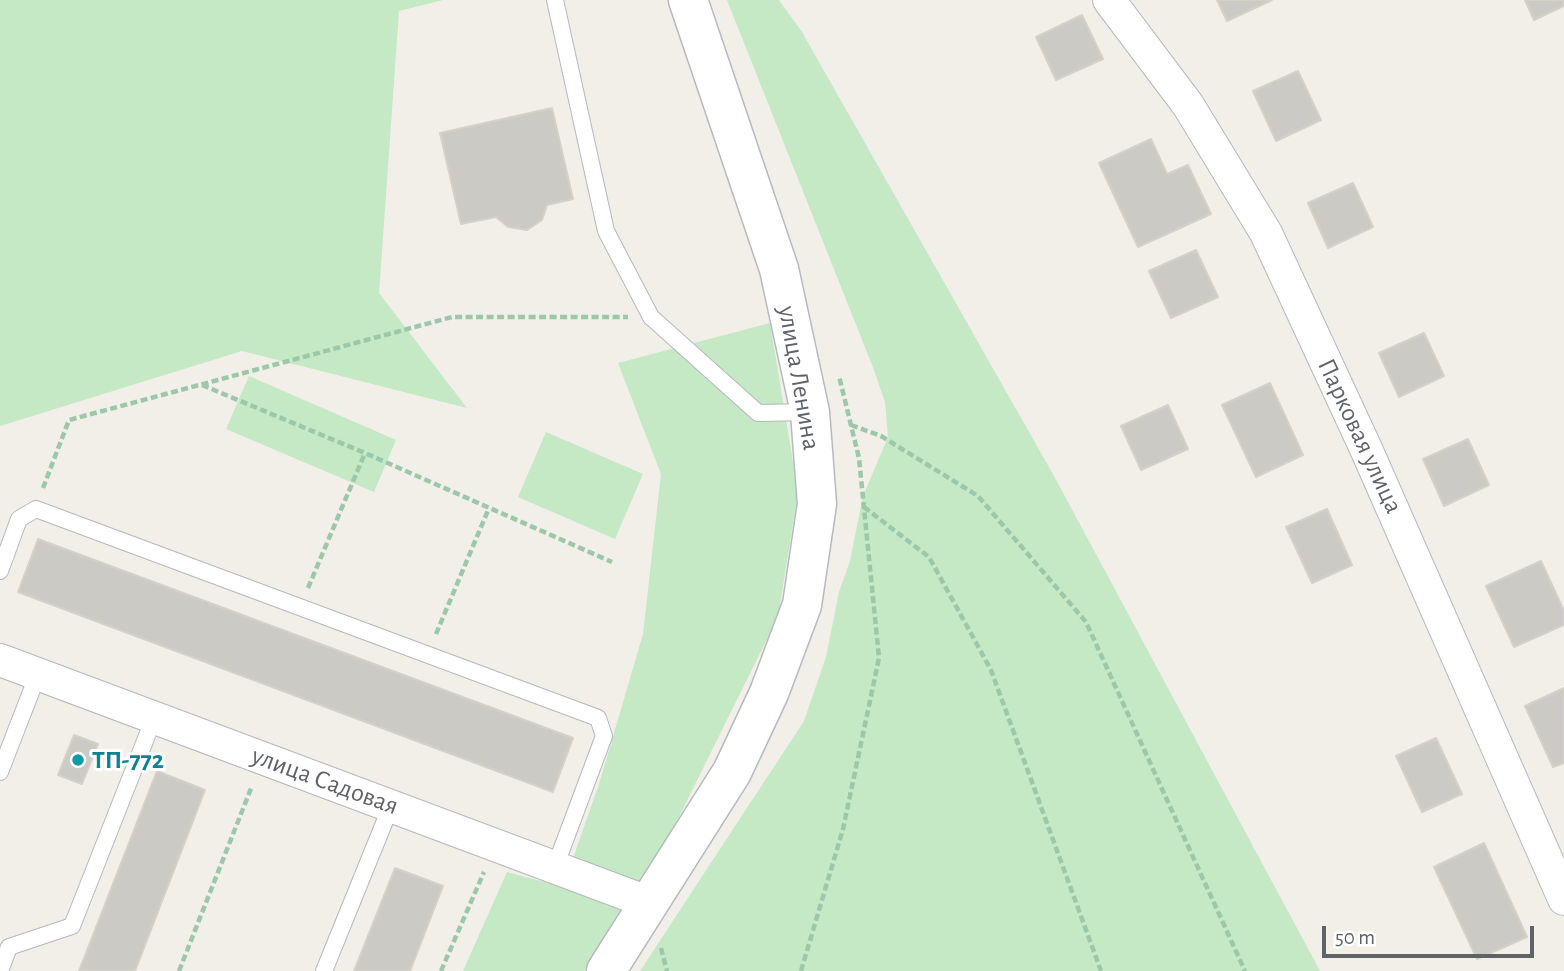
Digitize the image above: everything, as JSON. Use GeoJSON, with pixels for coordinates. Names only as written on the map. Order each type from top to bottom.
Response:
{"type":"FeatureCollection","features":[{"type":"Feature","properties":{"kind":"street","name":"улица Ленина"},"geometry":{"type":"LineString","coordinates":[[606,971],[732,772],[769,693],[802,605],[817,504],[810,412],[779,269],[688,0]]}},
{"type":"Feature","properties":{"kind":"street","name":"Парковая улица"},"geometry":{"type":"LineString","coordinates":[[1108,0],[1188,105],[1266,233],[1373,463],[1564,899]]}},
{"type":"Feature","properties":{"kind":"street","name":"улица Садовая"},"geometry":{"type":"LineString","coordinates":[[0,660],[650,903]]}},
{"type":"Feature","properties":{"kind":"lane"},"geometry":{"type":"LineString","coordinates":[[555,0],[606,231],[651,317],[758,413],[810,412]]}},
{"type":"Feature","properties":{"kind":"lane"},"geometry":{"type":"LineString","coordinates":[[0,571],[19,519],[36,509],[598,718],[604,736],[555,867]]}},
{"type":"Feature","properties":{"kind":"lane"},"geometry":{"type":"LineString","coordinates":[[0,772],[38,674]]}},
{"type":"Feature","properties":{"kind":"lane"},"geometry":{"type":"LineString","coordinates":[[0,971],[9,947],[72,926],[154,718]]}},
{"type":"Feature","properties":{"kind":"lane"},"geometry":{"type":"LineString","coordinates":[[324,971],[391,806]]}},
{"type":"Feature","properties":{"kind":"path"},"geometry":{"type":"LineString","coordinates":[[36,509],[69,420],[452,317],[651,317]]}},
{"type":"Feature","properties":{"kind":"path"},"geometry":{"type":"LineString","coordinates":[[801,971],[843,830],[879,659],[859,458],[837,369]]}},
{"type":"Feature","properties":{"kind":"path"},"geometry":{"type":"LineString","coordinates":[[201,385],[365,453],[611,562]]}},
{"type":"Feature","properties":{"kind":"path"},"geometry":{"type":"LineString","coordinates":[[810,412],[881,436],[978,496],[1087,622],[1245,971]]}},
{"type":"Feature","properties":{"kind":"path"},"geometry":{"type":"LineString","coordinates":[[300,607],[365,453]]}},
{"type":"Feature","properties":{"kind":"path"},"geometry":{"type":"LineString","coordinates":[[863,506],[929,557],[991,670],[1101,971]]}},
{"type":"Feature","properties":{"kind":"path"},"geometry":{"type":"LineString","coordinates":[[427,654],[489,508]]}},
{"type":"Feature","properties":{"kind":"path"},"geometry":{"type":"LineString","coordinates":[[179,971],[262,758]]}},
{"type":"Feature","properties":{"kind":"path"},"geometry":{"type":"LineString","coordinates":[[441,971],[496,845]]}},
{"type":"Feature","properties":{"kind":"green space"},"geometry":{"type":"Polygon","coordinates":[[[0,0],[443,0],[399,11],[379,293],[467,408],[242,351],[0,426],[0,0]]]}},
{"type":"Feature","properties":{"kind":"green space"},"geometry":{"type":"Polygon","coordinates":[[[727,0],[779,0],[802,32],[1054,476],[1320,971],[640,971],[804,721],[826,657],[863,496],[888,437],[885,402],[874,370],[727,0]]]}},
{"type":"Feature","properties":{"kind":"green space"},"geometry":{"type":"Polygon","coordinates":[[[770,323],[798,492],[778,617],[665,845],[584,971],[463,971],[507,872],[563,887],[600,781],[643,634],[661,474],[618,363],[770,323]]]}},
{"type":"Feature","properties":{"kind":"green space"},"geometry":{"type":"Polygon","coordinates":[[[249,376],[396,440],[374,492],[226,429],[249,376]]]}},
{"type":"Feature","properties":{"kind":"green space"},"geometry":{"type":"Polygon","coordinates":[[[546,432],[643,474],[615,539],[518,497],[546,432]]]}},
{"type":"Feature","properties":{"kind":"building"},"geometry":{"type":"Polygon","coordinates":[[[1217,0],[1272,0],[1227,21],[1217,0]]]}},
{"type":"Feature","properties":{"kind":"building"},"geometry":{"type":"Polygon","coordinates":[[[1525,0],[1564,0],[1564,6],[1534,20],[1525,0]]]}},
{"type":"Feature","properties":{"kind":"building"},"geometry":{"type":"Polygon","coordinates":[[[1082,15],[1103,59],[1056,80],[1036,37],[1082,15]]]}},
{"type":"Feature","properties":{"kind":"building"},"geometry":{"type":"Polygon","coordinates":[[[1298,71],[1321,120],[1276,141],[1253,91],[1298,71]]]}},
{"type":"Feature","properties":{"kind":"building"},"geometry":{"type":"Polygon","coordinates":[[[552,108],[573,199],[547,205],[542,220],[527,230],[508,227],[496,217],[461,224],[440,133],[552,108]]]}},
{"type":"Feature","properties":{"kind":"building"},"geometry":{"type":"Polygon","coordinates":[[[1151,139],[1167,174],[1188,165],[1211,214],[1138,247],[1099,163],[1151,139]]]}},
{"type":"Feature","properties":{"kind":"building"},"geometry":{"type":"Polygon","coordinates":[[[1353,183],[1373,227],[1328,248],[1308,203],[1353,183]]]}},
{"type":"Feature","properties":{"kind":"building"},"geometry":{"type":"Polygon","coordinates":[[[1196,250],[1218,297],[1171,318],[1149,271],[1196,250]]]}},
{"type":"Feature","properties":{"kind":"building"},"geometry":{"type":"Polygon","coordinates":[[[1424,333],[1444,376],[1399,397],[1379,353],[1424,333]]]}},
{"type":"Feature","properties":{"kind":"building"},"geometry":{"type":"Polygon","coordinates":[[[1270,383],[1303,455],[1256,477],[1222,405],[1270,383]]]}},
{"type":"Feature","properties":{"kind":"building"},"geometry":{"type":"Polygon","coordinates":[[[1168,405],[1188,449],[1141,470],[1121,426],[1168,405]]]}},
{"type":"Feature","properties":{"kind":"building"},"geometry":{"type":"Polygon","coordinates":[[[1468,439],[1489,485],[1444,506],[1423,459],[1468,439]]]}},
{"type":"Feature","properties":{"kind":"building"},"geometry":{"type":"Polygon","coordinates":[[[1327,509],[1352,565],[1312,583],[1286,527],[1327,509]]]}},
{"type":"Feature","properties":{"kind":"building"},"geometry":{"type":"Polygon","coordinates":[[[38,539],[573,738],[553,792],[18,592],[38,539]]]}},
{"type":"Feature","properties":{"kind":"building"},"geometry":{"type":"Polygon","coordinates":[[[1541,561],[1564,611],[1564,625],[1514,647],[1486,586],[1541,561]]]}},
{"type":"Feature","properties":{"kind":"building"},"geometry":{"type":"Polygon","coordinates":[[[1564,688],[1564,763],[1553,767],[1525,706],[1564,688]]]}},
{"type":"Feature","properties":{"kind":"building","name":"ТП-772"},"geometry":{"type":"Polygon","coordinates":[[[74,735],[98,744],[82,784],[58,775],[74,735]]]}},
{"type":"Feature","properties":{"kind":"building"},"geometry":{"type":"Polygon","coordinates":[[[1436,738],[1462,794],[1422,812],[1396,756],[1436,738]]]}},
{"type":"Feature","properties":{"kind":"building"},"geometry":{"type":"Polygon","coordinates":[[[157,771],[205,790],[135,971],[79,971],[157,771]]]}},
{"type":"Feature","properties":{"kind":"building"},"geometry":{"type":"Polygon","coordinates":[[[1484,843],[1527,937],[1477,959],[1434,867],[1484,843]]]}},
{"type":"Feature","properties":{"kind":"building"},"geometry":{"type":"Polygon","coordinates":[[[395,868],[443,886],[410,971],[354,971],[395,868]]]}},
{"type":"Feature","properties":{"kind":"place","name":"ТП-772"},"geometry":{"type":"Point","coordinates":[78,760]}}]}
